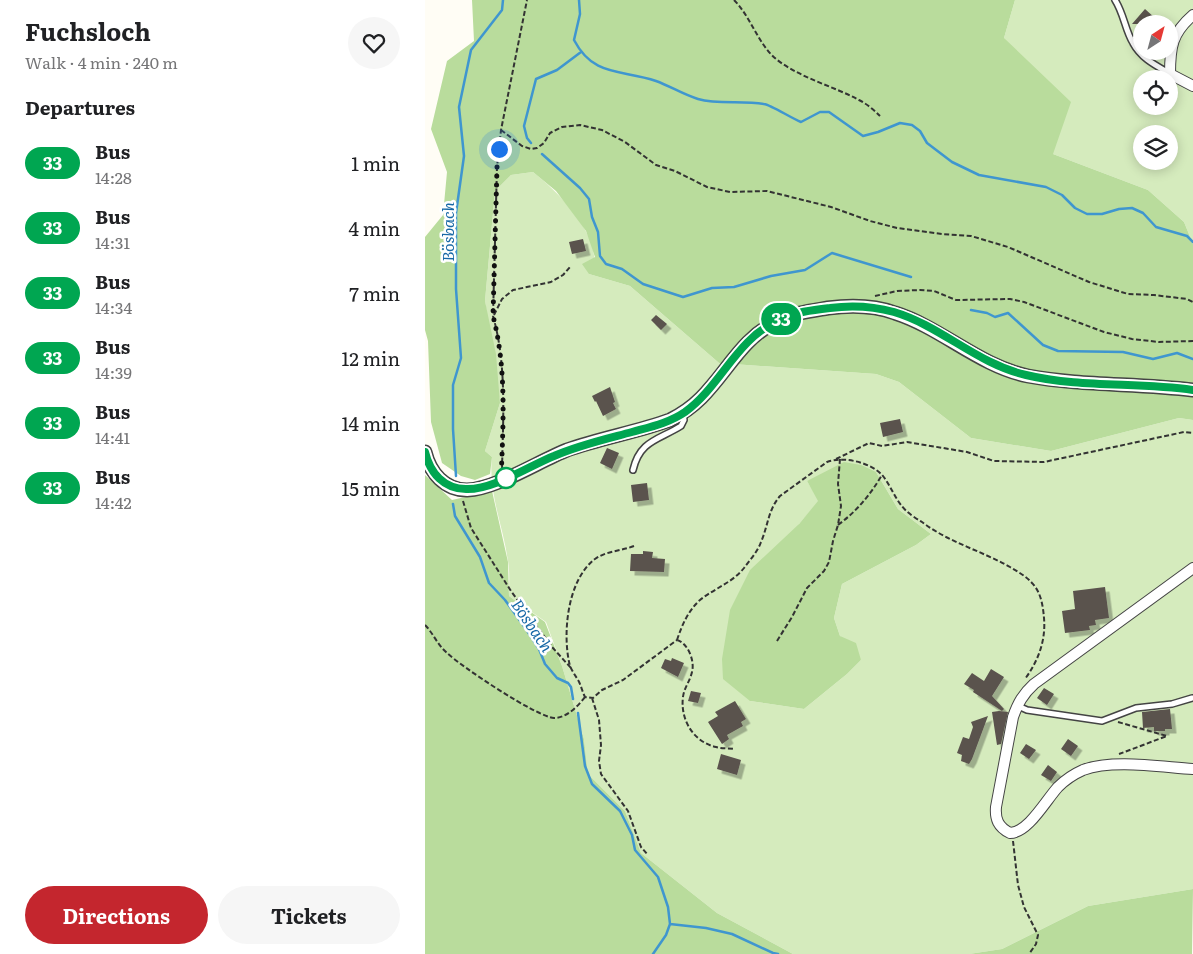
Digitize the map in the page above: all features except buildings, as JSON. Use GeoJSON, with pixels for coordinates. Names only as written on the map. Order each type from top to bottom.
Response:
{"type":"FeatureCollection","features":[{"type":"Feature","properties":{"kind":"street"},"geometry":{"type":"LineString","coordinates":[[1170,70],[1170,54],[1173,40],[1193,14]]}},
{"type":"Feature","properties":{"kind":"street"},"geometry":{"type":"LineString","coordinates":[[1178,78],[1193,86]]}},
{"type":"Feature","properties":{"kind":"street"},"geometry":{"type":"LineString","coordinates":[[425,452],[429,467],[438,478],[449,486],[460,489],[480,488],[568,450],[671,420],[704,396],[737,352],[766,327],[792,314],[846,306],[873,307],[894,312],[912,319],[992,363],[1026,375],[1063,381],[1193,390]]}},
{"type":"Feature","properties":{"kind":"street"},"geometry":{"type":"LineString","coordinates":[[1193,568],[1034,684],[1024,694],[1017,706],[996,820],[1002,828],[1013,833],[1022,830],[1063,783],[1084,770],[1110,764],[1193,769]]}},
{"type":"Feature","properties":{"kind":"lane"},"geometry":{"type":"LineString","coordinates":[[1115,0],[1137,49],[1147,60],[1163,70]]}},
{"type":"Feature","properties":{"kind":"lane"},"geometry":{"type":"LineString","coordinates":[[633,470],[640,452],[658,437],[681,426],[683,413]]}},
{"type":"Feature","properties":{"kind":"lane"},"geometry":{"type":"LineString","coordinates":[[1017,706],[1027,710],[1085,719],[1108,720],[1136,708],[1172,704],[1192,698]]}},
{"type":"Feature","properties":{"kind":"path"},"geometry":{"type":"LineString","coordinates":[[501,480],[504,402],[497,331],[493,316],[497,167],[501,130],[527,0]]}},
{"type":"Feature","properties":{"kind":"path"},"geometry":{"type":"LineString","coordinates":[[734,0],[752,24],[766,48],[777,59],[809,78],[861,101],[880,116]]}},
{"type":"Feature","properties":{"kind":"path"},"geometry":{"type":"LineString","coordinates":[[501,130],[522,146],[531,149],[537,148],[550,133],[562,127],[580,125],[602,130],[625,142],[656,165],[675,170],[707,187],[730,192],[767,191],[831,207],[870,221],[897,228],[971,236],[1008,247],[1089,282],[1128,294],[1154,295],[1193,302]]}},
{"type":"Feature","properties":{"kind":"path"},"geometry":{"type":"LineString","coordinates":[[493,316],[502,299],[513,290],[551,282],[563,275],[570,267]]}},
{"type":"Feature","properties":{"kind":"path"},"geometry":{"type":"LineString","coordinates":[[870,297],[897,291],[920,290],[933,292],[956,300],[1010,299],[1024,302],[1104,332],[1132,339],[1159,342],[1193,341]]}},
{"type":"Feature","properties":{"kind":"path"},"geometry":{"type":"LineString","coordinates":[[834,460],[869,443],[882,446],[907,442],[967,452],[994,461],[1044,462],[1117,445],[1184,432],[1193,433]]}},
{"type":"Feature","properties":{"kind":"path"},"geometry":{"type":"LineString","coordinates":[[777,641],[807,588],[824,571],[829,562],[841,506],[838,470],[841,459]]}},
{"type":"Feature","properties":{"kind":"path"},"geometry":{"type":"LineString","coordinates":[[585,697],[592,698],[602,690],[623,680],[677,640],[685,619],[696,605],[708,595],[726,585],[743,569],[761,545],[769,514],[775,501],[827,462],[841,459],[864,464],[877,470],[902,506],[922,523],[944,536],[1005,564],[1032,582],[1041,600],[1044,623],[1041,647],[1032,669]]}},
{"type":"Feature","properties":{"kind":"path"},"geometry":{"type":"LineString","coordinates":[[838,525],[853,514],[869,496],[882,475]]}},
{"type":"Feature","properties":{"kind":"path"},"geometry":{"type":"LineString","coordinates":[[460,489],[471,528],[511,592],[552,648],[571,668],[585,697]]}},
{"type":"Feature","properties":{"kind":"path"},"geometry":{"type":"LineString","coordinates":[[571,668],[568,626],[572,594],[578,579],[587,566],[596,558],[605,553],[634,546]]}},
{"type":"Feature","properties":{"kind":"path"},"geometry":{"type":"LineString","coordinates":[[425,625],[440,646],[454,658],[518,701],[546,716],[555,718],[566,714],[578,706],[585,697]]}},
{"type":"Feature","properties":{"kind":"path"},"geometry":{"type":"LineString","coordinates":[[677,640],[685,644],[693,667],[683,696],[682,710],[688,726],[697,737],[715,747],[735,749]]}},
{"type":"Feature","properties":{"kind":"path"},"geometry":{"type":"LineString","coordinates":[[592,698],[599,720],[601,745],[599,761],[601,774],[628,811],[641,847],[648,855]]}},
{"type":"Feature","properties":{"kind":"path"},"geometry":{"type":"LineString","coordinates":[[1108,720],[1167,736],[1117,755]]}},
{"type":"Feature","properties":{"kind":"path"},"geometry":{"type":"LineString","coordinates":[[1013,833],[1018,886],[1024,907],[1038,934],[1036,944],[1029,954]]}},
{"type":"Feature","properties":{"kind":"green space"},"geometry":{"type":"Polygon","coordinates":[[[472,0],[1015,0],[1004,38],[1071,102],[1053,154],[1148,190],[1184,222],[1193,244],[1193,420],[1179,418],[1051,451],[971,438],[899,382],[876,374],[719,363],[630,286],[589,274],[582,264],[595,257],[586,231],[556,191],[533,172],[511,175],[495,191],[485,301],[496,354],[500,403],[485,451],[492,457],[490,474],[475,480],[461,476],[442,463],[431,422],[428,341],[425,330],[425,237],[443,215],[447,172],[431,129],[447,61],[474,41],[472,0]]]}},
{"type":"Feature","properties":{"kind":"green space"},"geometry":{"type":"Polygon","coordinates":[[[1015,0],[1193,0],[1193,244],[1184,222],[1148,190],[1053,154],[1004,38],[1015,0]]]}},
{"type":"Feature","properties":{"kind":"green space"},"geometry":{"type":"Polygon","coordinates":[[[533,172],[562,198],[571,209],[591,243],[594,257],[589,274],[630,286],[719,363],[876,374],[899,382],[971,438],[1051,451],[1179,418],[1193,420],[1193,889],[1088,906],[1002,949],[969,954],[793,954],[717,913],[641,853],[625,811],[588,774],[584,739],[562,666],[546,622],[509,596],[509,565],[494,496],[491,470],[492,457],[485,451],[500,403],[485,301],[495,191],[511,175],[533,172]],[[876,472],[807,481],[819,501],[799,524],[750,701],[804,709],[861,660],[840,636],[834,618],[842,584],[916,545],[931,534],[898,509],[876,472]]]}},
{"type":"Feature","properties":{"kind":"green space"},"geometry":{"type":"Polygon","coordinates":[[[844,462],[861,465],[876,472],[898,509],[931,534],[916,545],[842,584],[834,618],[840,636],[856,643],[861,660],[847,674],[804,709],[750,701],[723,679],[722,659],[730,610],[750,570],[799,524],[818,501],[807,481],[844,462]]]}},
{"type":"Feature","properties":{"kind":"green space"},"geometry":{"type":"Polygon","coordinates":[[[425,475],[452,500],[492,491],[508,562],[509,596],[545,622],[562,666],[584,739],[588,774],[625,811],[641,853],[717,913],[793,954],[425,954],[425,475]]]}},
{"type":"Feature","properties":{"kind":"green space"},"geometry":{"type":"Polygon","coordinates":[[[1193,889],[1192,954],[969,954],[1002,949],[1088,906],[1193,889]]]}},
{"type":"Feature","properties":{"kind":"waterway","name":"Bösbach"},"geometry":{"type":"LineString","coordinates":[[456,476],[453,385],[461,358],[456,289],[456,213],[464,156],[459,107],[471,50],[502,10],[503,0]]}},
{"type":"Feature","properties":{"kind":"waterway"},"geometry":{"type":"LineString","coordinates":[[579,0],[580,14],[574,40],[590,61],[600,67],[644,77],[706,101],[764,104],[801,122],[820,112],[829,112],[863,136],[900,123],[912,125],[920,131],[927,143],[952,162],[979,175],[1046,187],[1062,195],[1075,208],[1087,214],[1102,214],[1119,209],[1132,208],[1143,213],[1156,227],[1187,236],[1193,242]]}},
{"type":"Feature","properties":{"kind":"waterway"},"geometry":{"type":"LineString","coordinates":[[531,143],[527,138],[524,126],[536,79],[557,70],[581,52]]}},
{"type":"Feature","properties":{"kind":"waterway"},"geometry":{"type":"LineString","coordinates":[[542,154],[580,188],[589,199],[592,217],[598,232],[600,256],[606,264],[622,269],[643,284],[683,297],[712,288],[734,287],[771,276],[805,270],[832,253],[911,277]]}},
{"type":"Feature","properties":{"kind":"waterway"},"geometry":{"type":"LineString","coordinates":[[971,310],[987,313],[995,317],[1008,313],[1043,345],[1058,351],[1123,352],[1153,359],[1177,353],[1193,359]]}},
{"type":"Feature","properties":{"kind":"waterway","name":"Bösbach"},"geometry":{"type":"LineString","coordinates":[[453,504],[455,516],[480,557],[489,583],[505,600],[526,629],[539,649],[545,664],[557,678],[568,683],[571,687],[573,699]]}},
{"type":"Feature","properties":{"kind":"waterway","name":"Bösbach"},"geometry":{"type":"LineString","coordinates":[[578,713],[585,766],[592,784],[620,811],[632,835],[635,850],[658,877],[668,907],[670,924],[666,935],[653,954]]}},
{"type":"Feature","properties":{"kind":"waterway"},"geometry":{"type":"LineString","coordinates":[[670,924],[706,928],[732,934],[778,954]]}},
{"type":"Feature","properties":{"kind":"bus line","name":"33"},"geometry":{"type":"LineString","coordinates":[[425,452],[429,467],[438,478],[449,486],[467,490],[489,486],[568,450],[671,420],[704,396],[737,352],[766,327],[792,314],[846,306],[873,307],[894,312],[912,319],[992,363],[1026,375],[1063,381],[1193,390]]}},
{"type":"Feature","properties":{"kind":"route"},"geometry":{"type":"LineString","coordinates":[[499,149],[493,316],[497,331],[504,402],[501,480],[506,478]]}}]}
